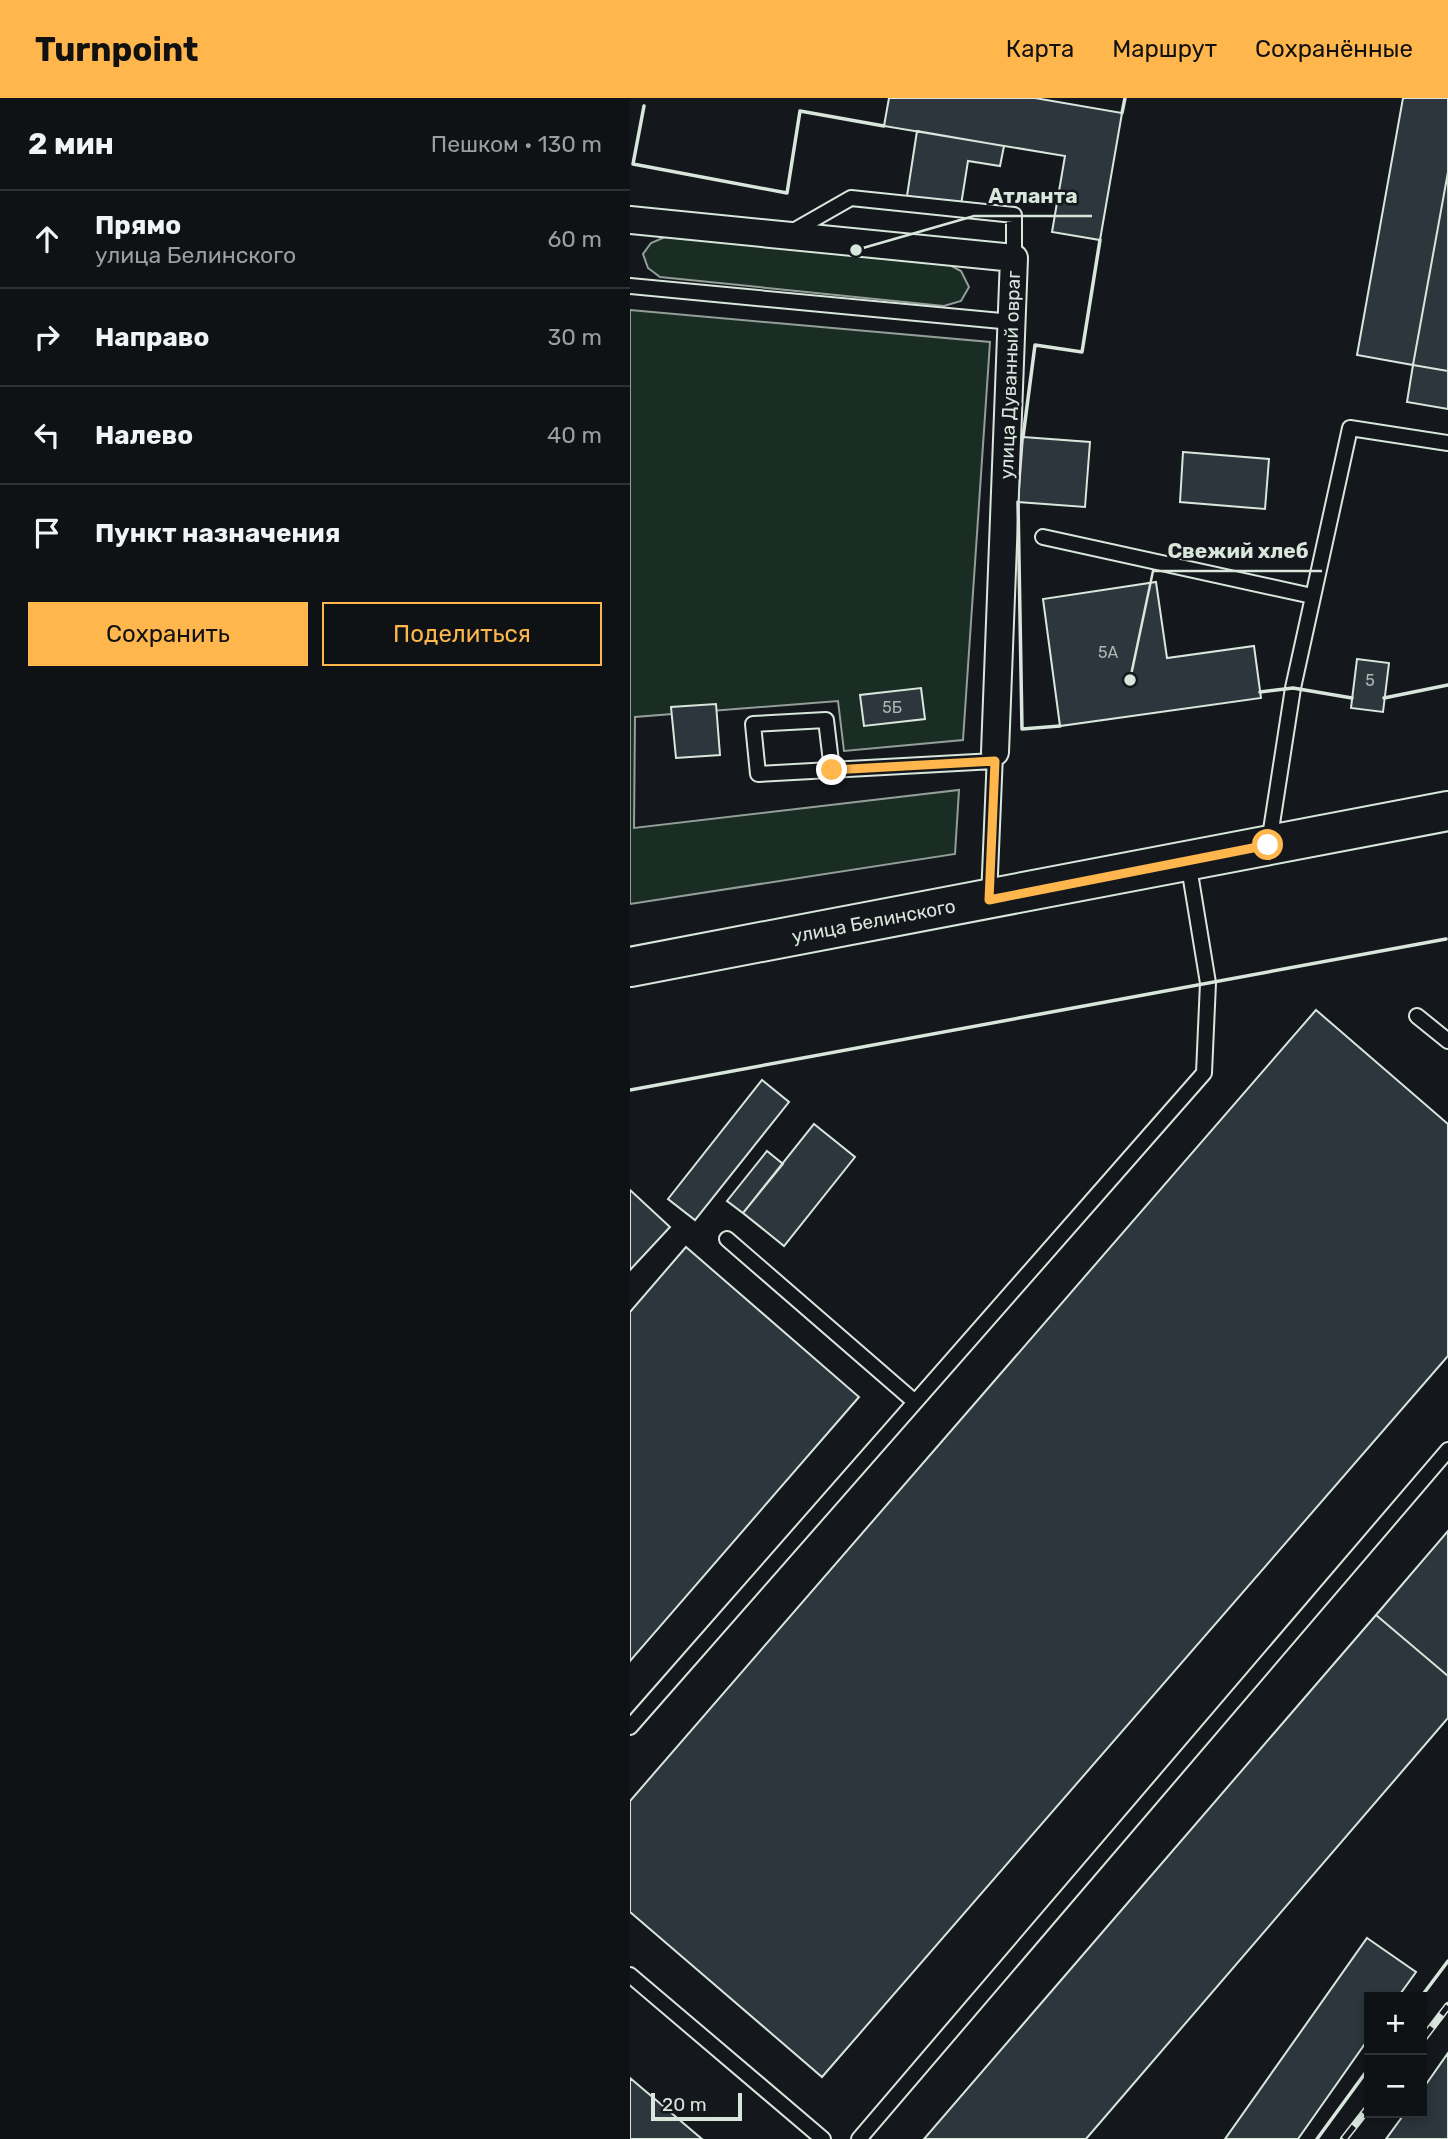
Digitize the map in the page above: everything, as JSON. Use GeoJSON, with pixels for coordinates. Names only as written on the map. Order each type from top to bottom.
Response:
{"type":"FeatureCollection","features":[{"type":"Feature","properties":{"kind":"street","name":"улица Дуванный овраг"},"geometry":{"type":"LineString","coordinates":[[630,220],[1014,258],[995,757]]}},
{"type":"Feature","properties":{"kind":"street","name":"улица Белинского"},"geometry":{"type":"LineString","coordinates":[[630,967],[1448,811]]}},
{"type":"Feature","properties":{"kind":"lane"},"geometry":{"type":"LineString","coordinates":[[783,236],[850,198],[1013,215],[1014,258]]}},
{"type":"Feature","properties":{"kind":"lane"},"geometry":{"type":"LineString","coordinates":[[630,286],[1012,322]]}},
{"type":"Feature","properties":{"kind":"lane"},"geometry":{"type":"LineString","coordinates":[[1268,845],[1293,688],[1350,428],[1448,443]]}},
{"type":"Feature","properties":{"kind":"lane"},"geometry":{"type":"LineString","coordinates":[[1043,537],[1312,596]]}},
{"type":"Feature","properties":{"kind":"lane"},"geometry":{"type":"LineString","coordinates":[[832,770],[826,720],[753,724],[758,774],[832,770],[995,757],[989,900]]}},
{"type":"Feature","properties":{"kind":"lane"},"geometry":{"type":"LineString","coordinates":[[630,1727],[1204,1073],[1208,984],[1187,860]]}},
{"type":"Feature","properties":{"kind":"lane"},"geometry":{"type":"LineString","coordinates":[[1417,1016],[1448,1041]]}},
{"type":"Feature","properties":{"kind":"lane"},"geometry":{"type":"LineString","coordinates":[[727,1239],[915,1402]]}},
{"type":"Feature","properties":{"kind":"lane"},"geometry":{"type":"LineString","coordinates":[[859,2139],[1448,1450]]}},
{"type":"Feature","properties":{"kind":"lane"},"geometry":{"type":"LineString","coordinates":[[630,1975],[824,2139]]}},
{"type":"Feature","properties":{"kind":"green space"},"geometry":{"type":"Polygon","coordinates":[[[665,237],[946,263],[961,271],[969,287],[961,301],[944,306],[660,277],[648,268],[643,254],[651,243],[665,237]]]}},
{"type":"Feature","properties":{"kind":"green space"},"geometry":{"type":"Polygon","coordinates":[[[630,310],[990,342],[963,740],[844,751],[838,701],[635,717],[634,828],[959,790],[955,854],[630,904],[630,310]]]}},
{"type":"Feature","properties":{"kind":"building"},"geometry":{"type":"Polygon","coordinates":[[[889,98],[1035,98],[1122,113],[1100,240],[1052,232],[1065,156],[884,126],[889,98]]]}},
{"type":"Feature","properties":{"kind":"building"},"geometry":{"type":"Polygon","coordinates":[[[1403,98],[1448,98],[1448,172],[1413,365],[1357,355],[1403,98]]]}},
{"type":"Feature","properties":{"kind":"building"},"geometry":{"type":"Polygon","coordinates":[[[917,131],[1004,146],[1000,166],[968,161],[961,205],[907,196],[917,131]]]}},
{"type":"Feature","properties":{"kind":"building"},"geometry":{"type":"Polygon","coordinates":[[[1448,172],[1448,371],[1413,365],[1448,172]]]}},
{"type":"Feature","properties":{"kind":"building"},"geometry":{"type":"Polygon","coordinates":[[[1413,365],[1448,371],[1448,409],[1407,402],[1413,365]]]}},
{"type":"Feature","properties":{"kind":"building"},"geometry":{"type":"Polygon","coordinates":[[[1023,437],[1090,442],[1085,507],[1018,502],[1023,437]]]}},
{"type":"Feature","properties":{"kind":"building"},"geometry":{"type":"Polygon","coordinates":[[[1183,452],[1269,459],[1265,509],[1180,502],[1183,452]]]}},
{"type":"Feature","properties":{"kind":"building"},"geometry":{"type":"Polygon","coordinates":[[[1156,582],[1167,658],[1254,646],[1261,698],[1060,726],[1043,599],[1156,582]]]}},
{"type":"Feature","properties":{"kind":"building"},"geometry":{"type":"Polygon","coordinates":[[[1357,659],[1389,663],[1383,712],[1351,708],[1357,659]]]}},
{"type":"Feature","properties":{"kind":"building"},"geometry":{"type":"Polygon","coordinates":[[[921,688],[925,719],[864,726],[860,695],[921,688]]]}},
{"type":"Feature","properties":{"kind":"building"},"geometry":{"type":"Polygon","coordinates":[[[716,704],[720,755],[676,758],[671,707],[716,704]]]}},
{"type":"Feature","properties":{"kind":"building"},"geometry":{"type":"Polygon","coordinates":[[[1316,1010],[1448,1124],[1448,1356],[822,2077],[630,1912],[630,1801],[1316,1010]]]}},
{"type":"Feature","properties":{"kind":"building"},"geometry":{"type":"Polygon","coordinates":[[[762,1080],[789,1102],[695,1220],[668,1199],[762,1080]]]}},
{"type":"Feature","properties":{"kind":"building"},"geometry":{"type":"Polygon","coordinates":[[[814,1124],[855,1157],[784,1246],[743,1213],[814,1124]]]}},
{"type":"Feature","properties":{"kind":"building"},"geometry":{"type":"Polygon","coordinates":[[[767,1151],[783,1164],[743,1213],[727,1201],[767,1151]]]}},
{"type":"Feature","properties":{"kind":"building"},"geometry":{"type":"Polygon","coordinates":[[[630,1190],[670,1227],[630,1270],[630,1190]]]}},
{"type":"Feature","properties":{"kind":"building"},"geometry":{"type":"Polygon","coordinates":[[[686,1247],[859,1397],[630,1661],[630,1312],[686,1247]]]}},
{"type":"Feature","properties":{"kind":"building"},"geometry":{"type":"Polygon","coordinates":[[[1448,1531],[1448,1676],[1376,1615],[1448,1531]]]}},
{"type":"Feature","properties":{"kind":"building"},"geometry":{"type":"Polygon","coordinates":[[[1376,1615],[1448,1676],[1448,1718],[1086,2139],[924,2139],[1376,1615]]]}},
{"type":"Feature","properties":{"kind":"building"},"geometry":{"type":"Polygon","coordinates":[[[1367,1938],[1416,1972],[1402,1992],[1364,1992],[1364,2045],[1298,2139],[1225,2139],[1367,1938]]]}},
{"type":"Feature","properties":{"kind":"building"},"geometry":{"type":"Polygon","coordinates":[[[1448,2053],[1448,2139],[1386,2139],[1401,2118],[1427,2118],[1427,2083],[1448,2053]]]}},
{"type":"Feature","properties":{"kind":"building"},"geometry":{"type":"Polygon","coordinates":[[[630,2078],[702,2139],[630,2139],[630,2078]]]}},
{"type":"Feature","properties":{"kind":"railway"},"geometry":{"type":"LineString","coordinates":[[1427,2033],[1448,2006]]}},
{"type":"Feature","properties":{"kind":"railway"},"geometry":{"type":"LineString","coordinates":[[1344,2139],[1364,2113]]}},
{"type":"Feature","properties":{"kind":"wall"},"geometry":{"type":"LineString","coordinates":[[1122,113],[1125,98]]}},
{"type":"Feature","properties":{"kind":"wall"},"geometry":{"type":"LineString","coordinates":[[644,106],[633,164],[787,193],[800,111],[884,126]]}},
{"type":"Feature","properties":{"kind":"wall"},"geometry":{"type":"LineString","coordinates":[[1023,437],[1035,345],[1082,352],[1100,240]]}},
{"type":"Feature","properties":{"kind":"wall"},"geometry":{"type":"LineString","coordinates":[[1018,502],[1022,729],[1060,726]]}},
{"type":"Feature","properties":{"kind":"wall"},"geometry":{"type":"LineString","coordinates":[[1384,698],[1448,685]]}},
{"type":"Feature","properties":{"kind":"wall"},"geometry":{"type":"LineString","coordinates":[[1260,692],[1293,688],[1352,698]]}},
{"type":"Feature","properties":{"kind":"wall"},"geometry":{"type":"LineString","coordinates":[[630,1090],[1446,939]]}},
{"type":"Feature","properties":{"kind":"wall"},"geometry":{"type":"LineString","coordinates":[[1425,1992],[1448,1961]]}},
{"type":"Feature","properties":{"kind":"wall"},"geometry":{"type":"LineString","coordinates":[[1317,2139],[1364,2075]]}},
{"type":"Feature","properties":{"kind":"place","name":"Атланта"},"geometry":{"type":"Point","coordinates":[856,250]}},
{"type":"Feature","properties":{"kind":"place","name":"Свежий хлеб"},"geometry":{"type":"Point","coordinates":[1130,680]}},
{"type":"Feature","properties":{"kind":"route"},"geometry":{"type":"LineString","coordinates":[[832,770],[995,761],[989,900],[1268,845]]}}]}
